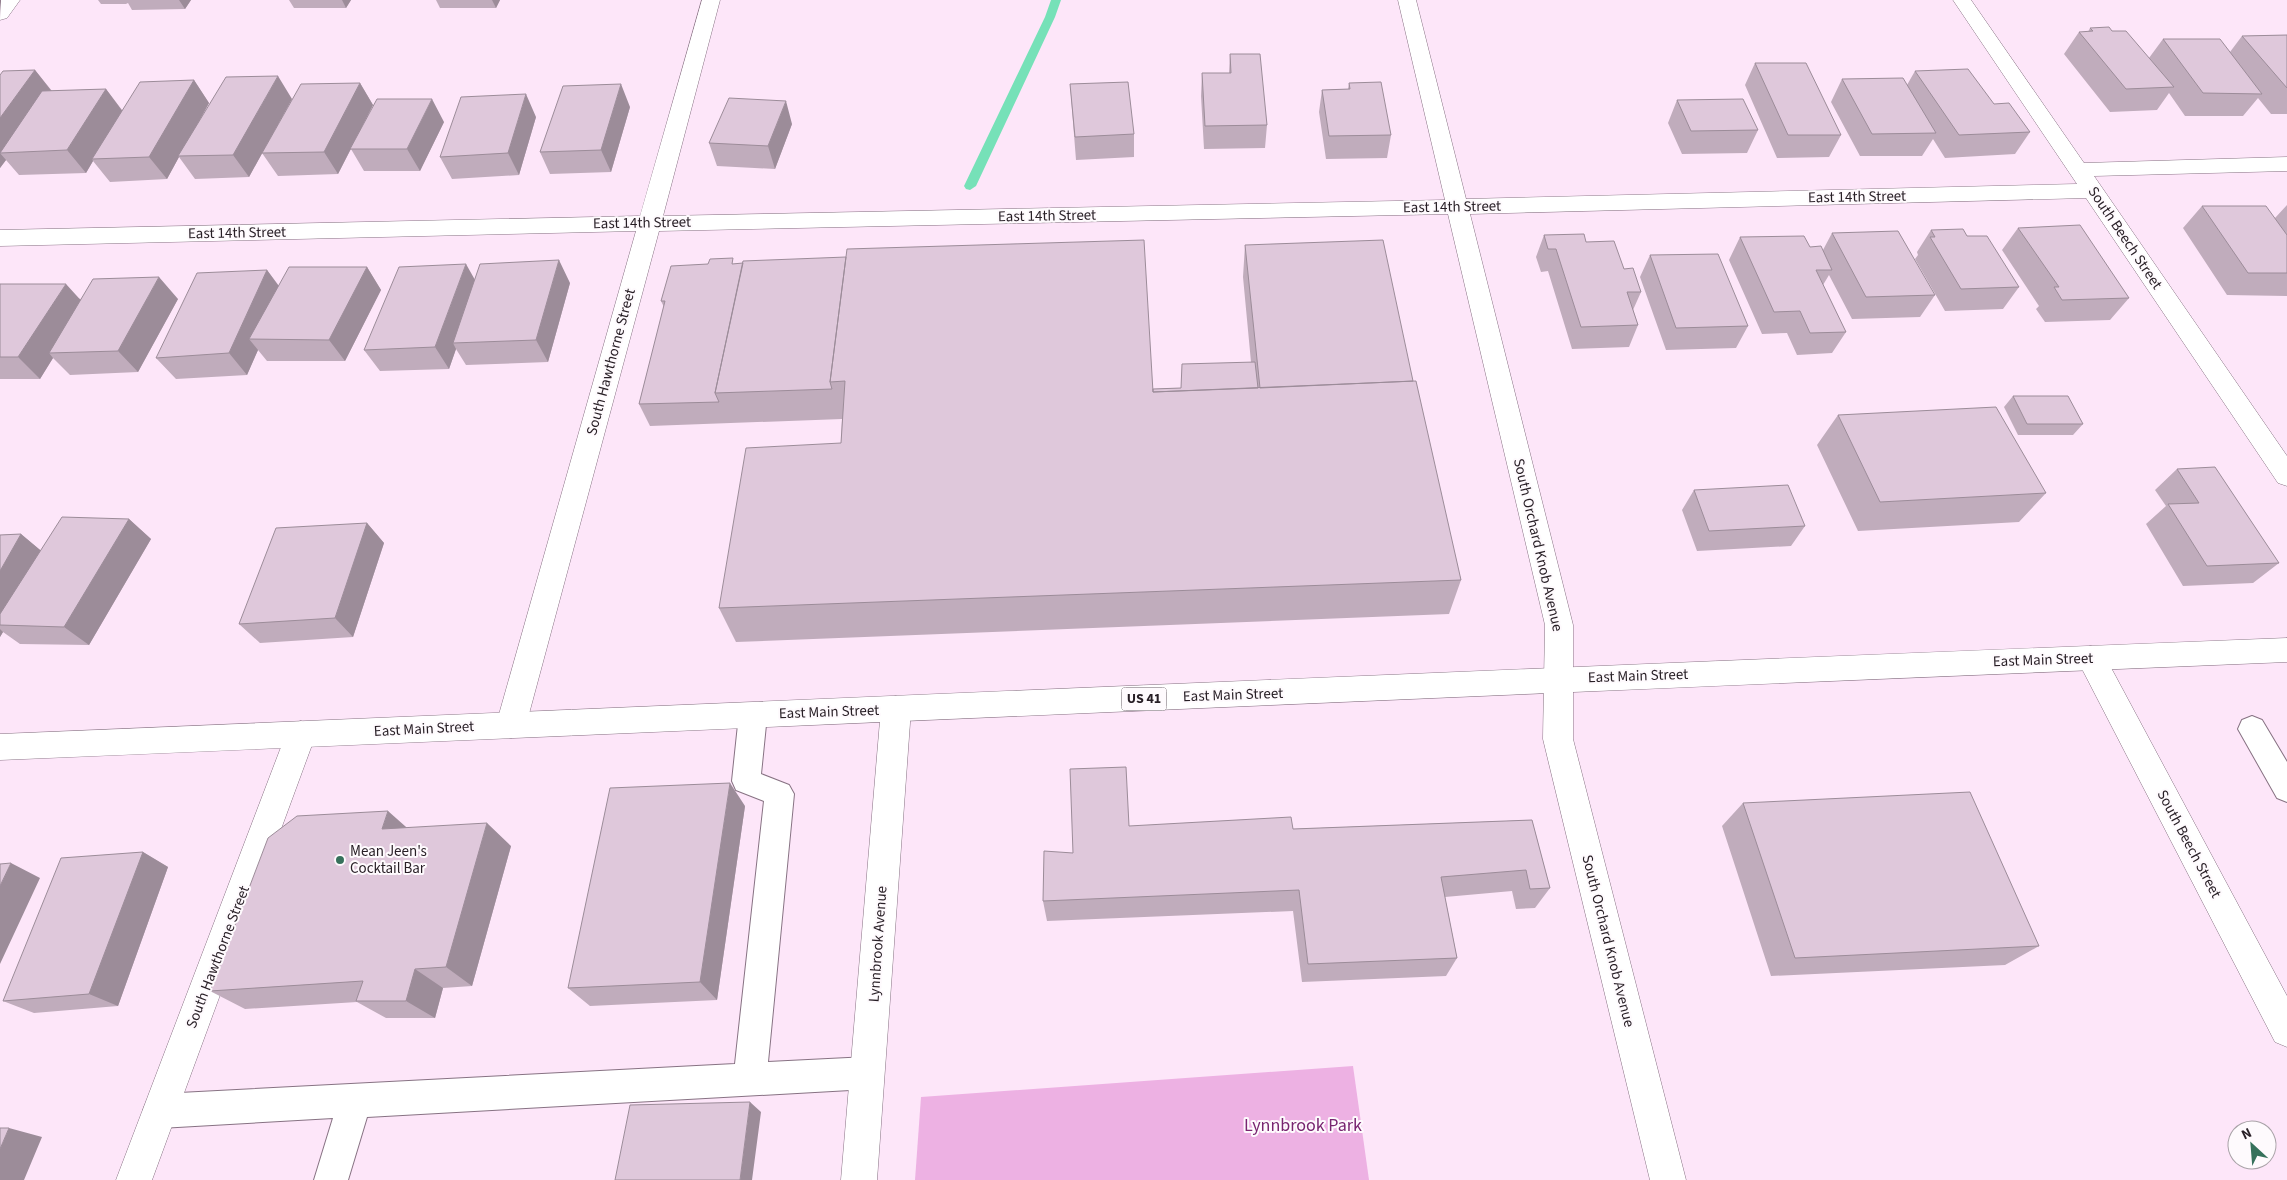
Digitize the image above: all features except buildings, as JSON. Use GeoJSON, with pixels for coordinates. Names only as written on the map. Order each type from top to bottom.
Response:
{"type":"FeatureCollection","features":[{"type":"Feature","properties":{"kind":"street"},"geometry":{"type":"LineString","coordinates":[[0,14],[11,0]]}},
{"type":"Feature","properties":{"kind":"street","name":"South Hawthorne Street"},"geometry":{"type":"LineString","coordinates":[[511,725],[710,0]]}},
{"type":"Feature","properties":{"kind":"street","name":"South Orchard Knob Avenue"},"geometry":{"type":"LineString","coordinates":[[1407,0],[1559,625],[1558,739],[1668,1180]]}},
{"type":"Feature","properties":{"kind":"street","name":"South Beech Street"},"geometry":{"type":"LineString","coordinates":[[1962,0],[2080,170],[2287,476]]}},
{"type":"Feature","properties":{"kind":"street"},"geometry":{"type":"LineString","coordinates":[[2080,170],[2287,164]]}},
{"type":"Feature","properties":{"kind":"street","name":"East 14th Street"},"geometry":{"type":"LineString","coordinates":[[0,238],[649,223],[1157,214],[2094,191]]}},
{"type":"Feature","properties":{"kind":"street","name":"East Main Street"},"geometry":{"type":"LineString","coordinates":[[0,747],[1283,694],[1558,679],[2287,650]]}},
{"type":"Feature","properties":{"kind":"street","name":"South Beech Street"},"geometry":{"type":"LineString","coordinates":[[2091,658],[2287,1030]]}},
{"type":"Feature","properties":{"kind":"street","name":"Lynnbrook Avenue"},"geometry":{"type":"LineString","coordinates":[[859,1180],[896,709]]}},
{"type":"Feature","properties":{"kind":"street","name":"South Hawthorne Street"},"geometry":{"type":"LineString","coordinates":[[134,1180],[301,734]]}},
{"type":"Feature","properties":{"kind":"lane"},"geometry":{"type":"LineString","coordinates":[[750,1080],[779,794],[746,781],[753,715]]}},
{"type":"Feature","properties":{"kind":"lane"},"geometry":{"type":"LineString","coordinates":[[2252,729],[2287,788]]}},
{"type":"Feature","properties":{"kind":"lane"},"geometry":{"type":"LineString","coordinates":[[160,1111],[868,1073]]}},
{"type":"Feature","properties":{"kind":"lane"},"geometry":{"type":"LineString","coordinates":[[331,1180],[355,1100]]}},
{"type":"Feature","properties":{"kind":"green space","name":"Lynnbrook Park"},"geometry":{"type":"Polygon","coordinates":[[[1353,1066],[1369,1180],[915,1180],[921,1097],[1353,1066]]]}},
{"type":"Feature","properties":{"kind":"waterway"},"geometry":{"type":"LineString","coordinates":[[970,186],[1050,17],[1056,0]]}},
{"type":"Feature","properties":{"kind":"place","name":"Mean Jeen's Cocktail Bar"},"geometry":{"type":"Point","coordinates":[340,860]}}]}
